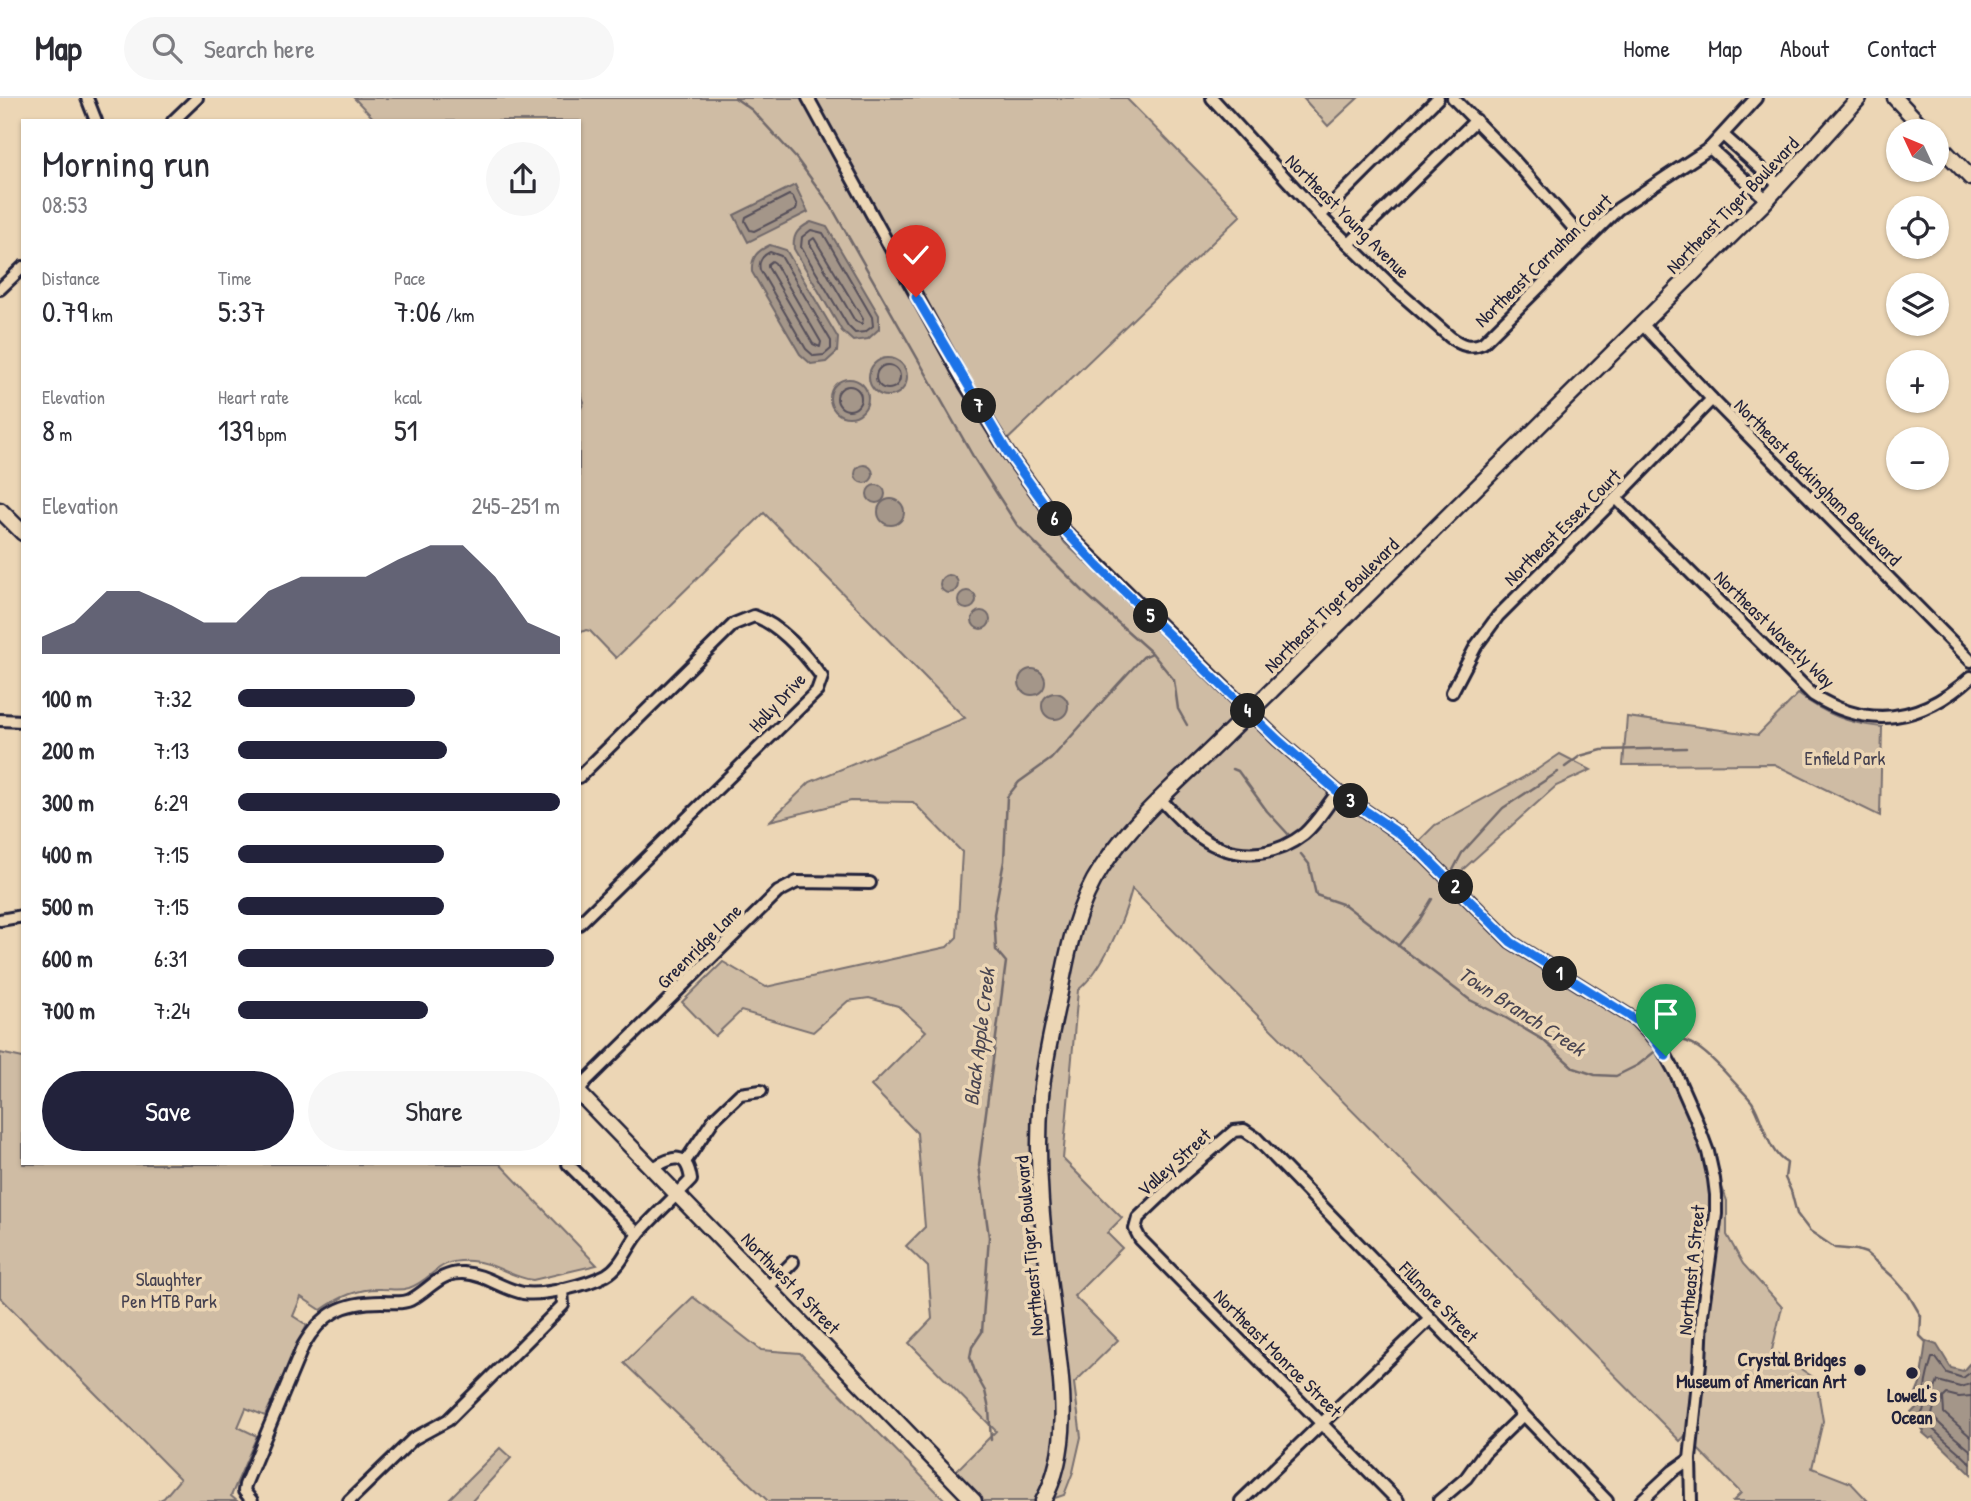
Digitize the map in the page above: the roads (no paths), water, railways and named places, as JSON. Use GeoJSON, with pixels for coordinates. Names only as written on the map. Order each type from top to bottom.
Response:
{"type":"FeatureCollection","features":[{"type":"Feature","properties":{"kind":"street"},"geometry":{"type":"LineString","coordinates":[[87,98],[95,119]]}},
{"type":"Feature","properties":{"kind":"street"},"geometry":{"type":"LineString","coordinates":[[175,119],[197,98]]}},
{"type":"Feature","properties":{"kind":"street","name":"Northeast A Street"},"geometry":{"type":"LineString","coordinates":[[808,98],[965,384],[1008,453],[1062,528],[1278,740],[1338,792],[1421,852],[1511,942],[1636,1020],[1660,1045],[1695,1117],[1708,1152],[1716,1195],[1716,1214],[1702,1315],[1690,1460],[1691,1501]]}},
{"type":"Feature","properties":{"kind":"street","name":"Northeast Young Avenue"},"geometry":{"type":"LineString","coordinates":[[1212,98],[1320,216],[1393,287],[1450,337],[1459,344],[1470,347]]}},
{"type":"Feature","properties":{"kind":"street"},"geometry":{"type":"LineString","coordinates":[[1320,216],[1438,98]]}},
{"type":"Feature","properties":{"kind":"street"},"geometry":{"type":"LineString","coordinates":[[1453,98],[1513,159],[1585,242]]}},
{"type":"Feature","properties":{"kind":"street","name":"Northeast Carnahan Court"},"geometry":{"type":"LineString","coordinates":[[1470,347],[1483,343],[1632,199],[1710,148],[1756,98]]}},
{"type":"Feature","properties":{"kind":"street","name":"Northeast Tiger Boulevard"},"geometry":{"type":"LineString","coordinates":[[1043,1501],[1061,1446],[1063,1408],[1045,1244],[1039,1149],[1041,1094],[1072,936],[1083,902],[1101,868],[1121,841],[1161,800],[1767,200],[1859,98]]}},
{"type":"Feature","properties":{"kind":"street"},"geometry":{"type":"LineString","coordinates":[[1895,98],[1915,119]]}},
{"type":"Feature","properties":{"kind":"street"},"geometry":{"type":"LineString","coordinates":[[1349,244],[1476,120]]}},
{"type":"Feature","properties":{"kind":"street"},"geometry":{"type":"LineString","coordinates":[[1723,135],[1780,186]]}},
{"type":"Feature","properties":{"kind":"street"},"geometry":{"type":"LineString","coordinates":[[1710,148],[1767,200]]}},
{"type":"Feature","properties":{"kind":"street"},"geometry":{"type":"LineString","coordinates":[[1950,156],[1971,178]]}},
{"type":"Feature","properties":{"kind":"street"},"geometry":{"type":"LineString","coordinates":[[0,289],[21,269]]}},
{"type":"Feature","properties":{"kind":"street","name":"Northeast Buckingham Boulevard"},"geometry":{"type":"LineString","coordinates":[[1643,325],[1712,399],[1971,661]]}},
{"type":"Feature","properties":{"kind":"street","name":"Northeast Essex Court"},"geometry":{"type":"LineString","coordinates":[[1452,692],[1476,646],[1498,616],[1712,399]]}},
{"type":"Feature","properties":{"kind":"street","name":"Northeast Waverly Way"},"geometry":{"type":"LineString","coordinates":[[1616,498],[1813,695],[1833,707],[1857,715],[1915,713],[1940,702],[1971,677]]}},
{"type":"Feature","properties":{"kind":"street"},"geometry":{"type":"LineString","coordinates":[[0,510],[21,531]]}},
{"type":"Feature","properties":{"kind":"street","name":"Holly Drive"},"geometry":{"type":"LineString","coordinates":[[581,775],[734,624],[754,616],[769,621],[822,677],[817,691],[581,922]]}},
{"type":"Feature","properties":{"kind":"street"},"geometry":{"type":"LineString","coordinates":[[0,720],[21,721]]}},
{"type":"Feature","properties":{"kind":"street"},"geometry":{"type":"LineString","coordinates":[[1161,800],[1198,836],[1216,847],[1250,855],[1284,847],[1304,833],[1338,792]]}},
{"type":"Feature","properties":{"kind":"street","name":"Greenridge Lane"},"geometry":{"type":"LineString","coordinates":[[581,1089],[778,892],[797,882],[870,883]]}},
{"type":"Feature","properties":{"kind":"street"},"geometry":{"type":"LineString","coordinates":[[0,920],[21,916]]}},
{"type":"Feature","properties":{"kind":"street"},"geometry":{"type":"LineString","coordinates":[[685,1161],[714,1119],[740,1094],[761,1091]]}},
{"type":"Feature","properties":{"kind":"street","name":"Northwest A Street"},"geometry":{"type":"LineString","coordinates":[[581,1094],[974,1501]]}},
{"type":"Feature","properties":{"kind":"street","name":"Valley Street"},"geometry":{"type":"LineString","coordinates":[[1135,1229],[1138,1218],[1184,1174],[1234,1131],[1244,1130]]}},
{"type":"Feature","properties":{"kind":"street","name":"Fillmore Street"},"geometry":{"type":"LineString","coordinates":[[1244,1130],[1256,1138],[1607,1501]]}},
{"type":"Feature","properties":{"kind":"street"},"geometry":{"type":"LineString","coordinates":[[251,1501],[244,1491],[303,1346],[315,1325],[348,1305],[411,1301],[446,1275],[478,1275],[522,1293],[562,1289],[608,1274],[619,1263],[638,1234],[691,1180],[690,1169],[685,1161],[674,1157],[653,1168]]}},
{"type":"Feature","properties":{"kind":"street"},"geometry":{"type":"LineString","coordinates":[[569,1165],[638,1234]]}},
{"type":"Feature","properties":{"kind":"street","name":"Northeast Monroe Street"},"geometry":{"type":"LineString","coordinates":[[1135,1229],[1140,1239],[1398,1501]]}},
{"type":"Feature","properties":{"kind":"street"},"geometry":{"type":"LineString","coordinates":[[768,1287],[793,1262]]}},
{"type":"Feature","properties":{"kind":"street"},"geometry":{"type":"LineString","coordinates":[[349,1501],[414,1439],[448,1420],[563,1305],[562,1289]]}},
{"type":"Feature","properties":{"kind":"street"},"geometry":{"type":"LineString","coordinates":[[1241,1501],[1430,1319]]}},
{"type":"Feature","properties":{"kind":"street"},"geometry":{"type":"LineString","coordinates":[[1439,1501],[1466,1478],[1484,1453],[1523,1415]]}},
{"type":"Feature","properties":{"kind":"street"},"geometry":{"type":"LineString","coordinates":[[1641,1501],[1673,1471],[1690,1460]]}},
{"type":"Feature","properties":{"kind":"water"},"geometry":{"type":"Polygon","coordinates":[[[795,185],[808,212],[748,242],[734,215],[795,185]]]}},
{"type":"Feature","properties":{"kind":"water"},"geometry":{"type":"Polygon","coordinates":[[[811,222],[827,227],[879,315],[879,329],[868,339],[853,341],[842,331],[794,249],[797,232],[811,222]]]}},
{"type":"Feature","properties":{"kind":"water"},"geometry":{"type":"Polygon","coordinates":[[[770,245],[786,250],[838,338],[837,352],[826,362],[811,364],[800,354],[752,272],[756,255],[770,245]]]}},
{"type":"Feature","properties":{"kind":"water"},"geometry":{"type":"Polygon","coordinates":[[[888,358],[902,363],[907,377],[902,391],[888,396],[874,391],[869,377],[874,363],[888,358]]]}},
{"type":"Feature","properties":{"kind":"water"},"geometry":{"type":"Polygon","coordinates":[[[849,379],[863,384],[868,398],[863,412],[849,417],[835,412],[830,398],[835,384],[849,379]]]}},
{"type":"Feature","properties":{"kind":"water"},"geometry":{"type":"Polygon","coordinates":[[[860,465],[868,465],[873,474],[871,481],[860,483],[855,478],[855,470],[860,465]]]}},
{"type":"Feature","properties":{"kind":"water"},"geometry":{"type":"Polygon","coordinates":[[[872,485],[880,485],[885,494],[883,501],[872,503],[867,498],[867,490],[872,485]]]}},
{"type":"Feature","properties":{"kind":"water"},"geometry":{"type":"Polygon","coordinates":[[[891,499],[900,503],[904,512],[900,521],[891,525],[882,521],[878,512],[882,503],[891,499]]]}},
{"type":"Feature","properties":{"kind":"water"},"geometry":{"type":"Polygon","coordinates":[[[945,575],[953,575],[958,584],[956,591],[945,593],[940,588],[940,580],[945,575]]]}},
{"type":"Feature","properties":{"kind":"water"},"geometry":{"type":"Polygon","coordinates":[[[963,591],[971,591],[976,600],[974,607],[963,609],[958,604],[958,596],[963,591]]]}},
{"type":"Feature","properties":{"kind":"water"},"geometry":{"type":"Polygon","coordinates":[[[977,611],[985,611],[990,620],[988,627],[977,629],[972,624],[972,616],[977,611]]]}},
{"type":"Feature","properties":{"kind":"water"},"geometry":{"type":"Polygon","coordinates":[[[1032,669],[1041,673],[1045,682],[1041,691],[1032,695],[1023,691],[1019,682],[1023,673],[1032,669]]]}},
{"type":"Feature","properties":{"kind":"water"},"geometry":{"type":"Polygon","coordinates":[[[1055,693],[1064,697],[1068,706],[1064,715],[1055,719],[1046,715],[1042,706],[1046,697],[1055,693]]]}},
{"type":"Feature","properties":{"kind":"water"},"geometry":{"type":"Polygon","coordinates":[[[1926,1341],[1937,1345],[1951,1368],[1963,1371],[1969,1364],[1971,1367],[1971,1474],[1933,1437],[1930,1439],[1923,1433],[1910,1414],[1918,1406],[1914,1399],[1920,1384],[1926,1341]]]}},
{"type":"Feature","properties":{"kind":"waterway","name":"Town Branch Creek"},"geometry":{"type":"LineString","coordinates":[[735,98],[752,110],[796,158],[831,206],[974,458],[1017,525],[1087,595],[1152,653],[1174,680],[1178,709],[1187,725]]}},
{"type":"Feature","properties":{"kind":"waterway","name":"Black Apple Creek"},"geometry":{"type":"LineString","coordinates":[[991,1440],[985,1391],[970,1357],[972,1347],[982,1332],[989,1237],[979,1165],[1006,962],[996,950],[994,914],[1004,861],[1007,797],[1019,782],[1051,759],[1143,657],[1152,653]]}},
{"type":"Feature","properties":{"kind":"waterway"},"geometry":{"type":"LineString","coordinates":[[1565,767],[1580,756],[1602,750],[1686,748]]}},
{"type":"Feature","properties":{"kind":"waterway","name":"Town Branch Creek"},"geometry":{"type":"LineString","coordinates":[[1233,769],[1238,771],[1267,811],[1289,835]]}},
{"type":"Feature","properties":{"kind":"waterway"},"geometry":{"type":"LineString","coordinates":[[1453,870],[1462,853],[1503,808],[1558,772]]}},
{"type":"Feature","properties":{"kind":"waterway","name":"Town Branch Creek"},"geometry":{"type":"LineString","coordinates":[[1301,854],[1309,864],[1316,895],[1345,905],[1470,1000],[1543,1040],[1574,1068],[1595,1075],[1616,1076],[1638,1065],[1658,1049]]}},
{"type":"Feature","properties":{"kind":"waterway"},"geometry":{"type":"LineString","coordinates":[[1398,946],[1432,899]]}},
{"type":"Feature","properties":{"kind":"waterway","name":"Town Branch Creek"},"geometry":{"type":"LineString","coordinates":[[1663,1044],[1672,1040],[1692,1044],[1712,1059],[1748,1097],[1775,1152],[1787,1163],[1785,1178],[1797,1214],[1810,1231],[1835,1248],[1866,1253],[1892,1276],[1908,1294],[1921,1316],[1920,1336],[1926,1342]]}},
{"type":"Feature","properties":{"kind":"place","name":"Crystal Bridges Museum of American Art"},"geometry":{"type":"Point","coordinates":[1860,1370]}},
{"type":"Feature","properties":{"kind":"place","name":"Lowell's Ocean"},"geometry":{"type":"Point","coordinates":[1912,1373]}},
{"type":"Feature","properties":{"kind":"park label","name":"Enfield Park"},"geometry":{"type":"Point","coordinates":[1845,758]}},
{"type":"Feature","properties":{"kind":"park label","name":"Slaughter Pen MTB Park"},"geometry":{"type":"Point","coordinates":[169,1290]}}]}
